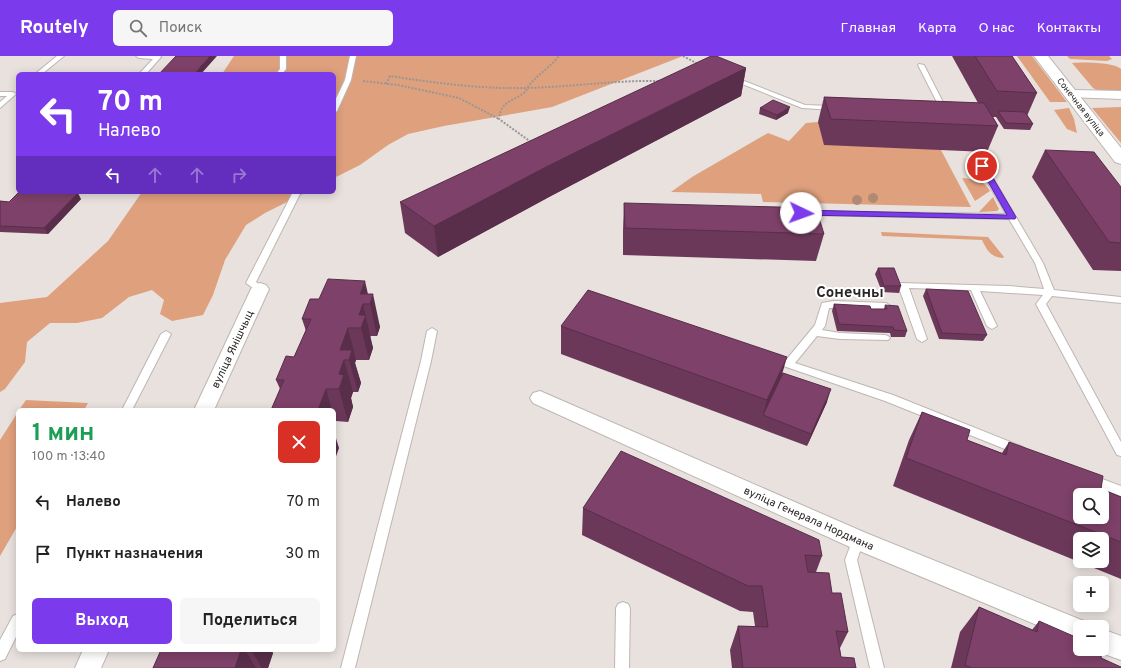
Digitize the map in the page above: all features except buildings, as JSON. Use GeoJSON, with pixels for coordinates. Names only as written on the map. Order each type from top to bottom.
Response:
{"type":"FeatureCollection","features":[{"type":"Feature","properties":{"kind":"street","name":"Сонечная вуліца"},"geometry":{"type":"LineString","coordinates":[[1041,56],[1121,159]]}},
{"type":"Feature","properties":{"kind":"street"},"geometry":{"type":"LineString","coordinates":[[1072,94],[1121,95]]}},
{"type":"Feature","properties":{"kind":"street","name":"вуліца Янішчыц"},"geometry":{"type":"LineString","coordinates":[[205,408],[260,289]]}},
{"type":"Feature","properties":{"kind":"street","name":"вуліца Генерала Нордмана"},"geometry":{"type":"LineString","coordinates":[[540,398],[858,540],[1073,629]]}},
{"type":"Feature","properties":{"kind":"street"},"geometry":{"type":"LineString","coordinates":[[1109,643],[1121,648]]}},
{"type":"Feature","properties":{"kind":"street"},"geometry":{"type":"LineString","coordinates":[[88,668],[95,652]]}},
{"type":"Feature","properties":{"kind":"lane"},"geometry":{"type":"LineString","coordinates":[[41,72],[61,56]]}},
{"type":"Feature","properties":{"kind":"lane"},"geometry":{"type":"LineString","coordinates":[[139,56],[158,58],[144,72]]}},
{"type":"Feature","properties":{"kind":"lane"},"geometry":{"type":"LineString","coordinates":[[281,72],[283,69],[283,56]]}},
{"type":"Feature","properties":{"kind":"lane"},"geometry":{"type":"LineString","coordinates":[[336,107],[348,80],[353,56]]}},
{"type":"Feature","properties":{"kind":"lane"},"geometry":{"type":"LineString","coordinates":[[921,65],[945,113],[937,113]]}},
{"type":"Feature","properties":{"kind":"lane"},"geometry":{"type":"LineString","coordinates":[[702,66],[804,107],[843,109]]}},
{"type":"Feature","properties":{"kind":"lane"},"geometry":{"type":"LineString","coordinates":[[0,94],[16,92]]}},
{"type":"Feature","properties":{"kind":"lane"},"geometry":{"type":"LineString","coordinates":[[0,106],[16,92]]}},
{"type":"Feature","properties":{"kind":"lane"},"geometry":{"type":"LineString","coordinates":[[982,166],[1039,262],[1050,293]]}},
{"type":"Feature","properties":{"kind":"lane"},"geometry":{"type":"LineString","coordinates":[[260,289],[251,283],[296,194]]}},
{"type":"Feature","properties":{"kind":"lane"},"geometry":{"type":"LineString","coordinates":[[793,212],[1012,217]]}},
{"type":"Feature","properties":{"kind":"lane"},"geometry":{"type":"LineString","coordinates":[[922,339],[902,285],[1008,289],[1121,300]]}},
{"type":"Feature","properties":{"kind":"lane"},"geometry":{"type":"LineString","coordinates":[[974,288],[992,326]]}},
{"type":"Feature","properties":{"kind":"lane"},"geometry":{"type":"LineString","coordinates":[[1050,293],[1041,304],[1121,452]]}},
{"type":"Feature","properties":{"kind":"lane"},"geometry":{"type":"LineString","coordinates":[[788,364],[820,326],[825,306],[834,304],[886,306]]}},
{"type":"Feature","properties":{"kind":"lane"},"geometry":{"type":"LineString","coordinates":[[348,668],[432,331]]}},
{"type":"Feature","properties":{"kind":"lane"},"geometry":{"type":"LineString","coordinates":[[815,332],[840,336],[885,338]]}},
{"type":"Feature","properties":{"kind":"lane"},"geometry":{"type":"LineString","coordinates":[[128,408],[166,334]]}},
{"type":"Feature","properties":{"kind":"lane"},"geometry":{"type":"LineString","coordinates":[[762,355],[889,398],[1027,454]]}},
{"type":"Feature","properties":{"kind":"lane"},"geometry":{"type":"LineString","coordinates":[[1078,474],[1121,491]]}},
{"type":"Feature","properties":{"kind":"lane"},"geometry":{"type":"LineString","coordinates":[[858,540],[851,560],[877,668]]}},
{"type":"Feature","properties":{"kind":"lane"},"geometry":{"type":"LineString","coordinates":[[622,608],[622,668]]}},
{"type":"Feature","properties":{"kind":"lane"},"geometry":{"type":"LineString","coordinates":[[0,654],[16,624]]}},
{"type":"Feature","properties":{"kind":"path"},"geometry":{"type":"LineString","coordinates":[[499,119],[500,110],[510,100],[526,90],[551,66],[559,56]]}},
{"type":"Feature","properties":{"kind":"path"},"geometry":{"type":"LineString","coordinates":[[683,56],[702,66]]}},
{"type":"Feature","properties":{"kind":"path"},"geometry":{"type":"LineString","coordinates":[[386,84],[390,76],[463,86],[527,88],[595,83],[662,81]]}},
{"type":"Feature","properties":{"kind":"path"},"geometry":{"type":"LineString","coordinates":[[348,80],[386,84],[459,98],[499,119],[534,144]]}},
{"type":"Feature","properties":{"kind":"shaded area"},"geometry":{"type":"Polygon","coordinates":[[[234,56],[683,56],[552,107],[444,126],[408,134],[388,145],[360,165],[336,177],[336,72],[223,72],[234,56]]]}},
{"type":"Feature","properties":{"kind":"shaded area"},"geometry":{"type":"Polygon","coordinates":[[[1017,56],[1032,56],[1067,102],[1050,102],[1017,56]]]}},
{"type":"Feature","properties":{"kind":"shaded area"},"geometry":{"type":"Polygon","coordinates":[[[1067,56],[1109,56],[1112,59],[1107,61],[1070,59],[1067,56]]]}},
{"type":"Feature","properties":{"kind":"shaded area"},"geometry":{"type":"Polygon","coordinates":[[[1072,63],[1097,63],[1112,65],[1121,69],[1121,90],[1097,90],[1093,88],[1072,63]]]}},
{"type":"Feature","properties":{"kind":"shaded area"},"geometry":{"type":"Polygon","coordinates":[[[1121,107],[1121,143],[1092,108],[1121,107]]]}},
{"type":"Feature","properties":{"kind":"shaded area"},"geometry":{"type":"Polygon","coordinates":[[[1069,108],[1074,119],[1077,133],[1067,129],[1054,110],[1069,108]]]}},
{"type":"Feature","properties":{"kind":"shaded area"},"geometry":{"type":"Polygon","coordinates":[[[818,122],[941,150],[971,207],[763,202],[761,194],[671,192],[692,177],[768,133],[789,141],[806,123],[818,122]]]}},
{"type":"Feature","properties":{"kind":"shaded area"},"geometry":{"type":"Polygon","coordinates":[[[962,178],[982,182],[990,191],[975,201],[962,178]]]}},
{"type":"Feature","properties":{"kind":"shaded area"},"geometry":{"type":"Polygon","coordinates":[[[141,194],[303,194],[265,213],[246,225],[225,260],[213,295],[203,315],[172,321],[160,314],[164,300],[152,290],[129,297],[102,318],[77,323],[50,323],[27,342],[25,362],[5,389],[0,392],[0,303],[47,297],[108,241],[141,194]]]}},
{"type":"Feature","properties":{"kind":"shaded area"},"geometry":{"type":"Polygon","coordinates":[[[993,197],[999,209],[997,211],[979,212],[993,197]]]}},
{"type":"Feature","properties":{"kind":"shaded area"},"geometry":{"type":"Polygon","coordinates":[[[881,232],[988,237],[1004,257],[992,255],[987,250],[982,240],[882,236],[881,232]]]}},
{"type":"Feature","properties":{"kind":"shaded area"},"geometry":{"type":"Polygon","coordinates":[[[26,400],[88,403],[85,408],[20,408],[26,400]]]}},
{"type":"Feature","properties":{"kind":"shaded area"},"geometry":{"type":"Polygon","coordinates":[[[16,415],[16,528],[0,556],[0,440],[16,415]]]}},
{"type":"Feature","properties":{"kind":"district","name":"Сонечны"},"geometry":{"type":"Point","coordinates":[850,292]}},
{"type":"Feature","properties":{"kind":"route"},"geometry":{"type":"LineString","coordinates":[[801,213],[1012,217],[982,166]]}}]}
